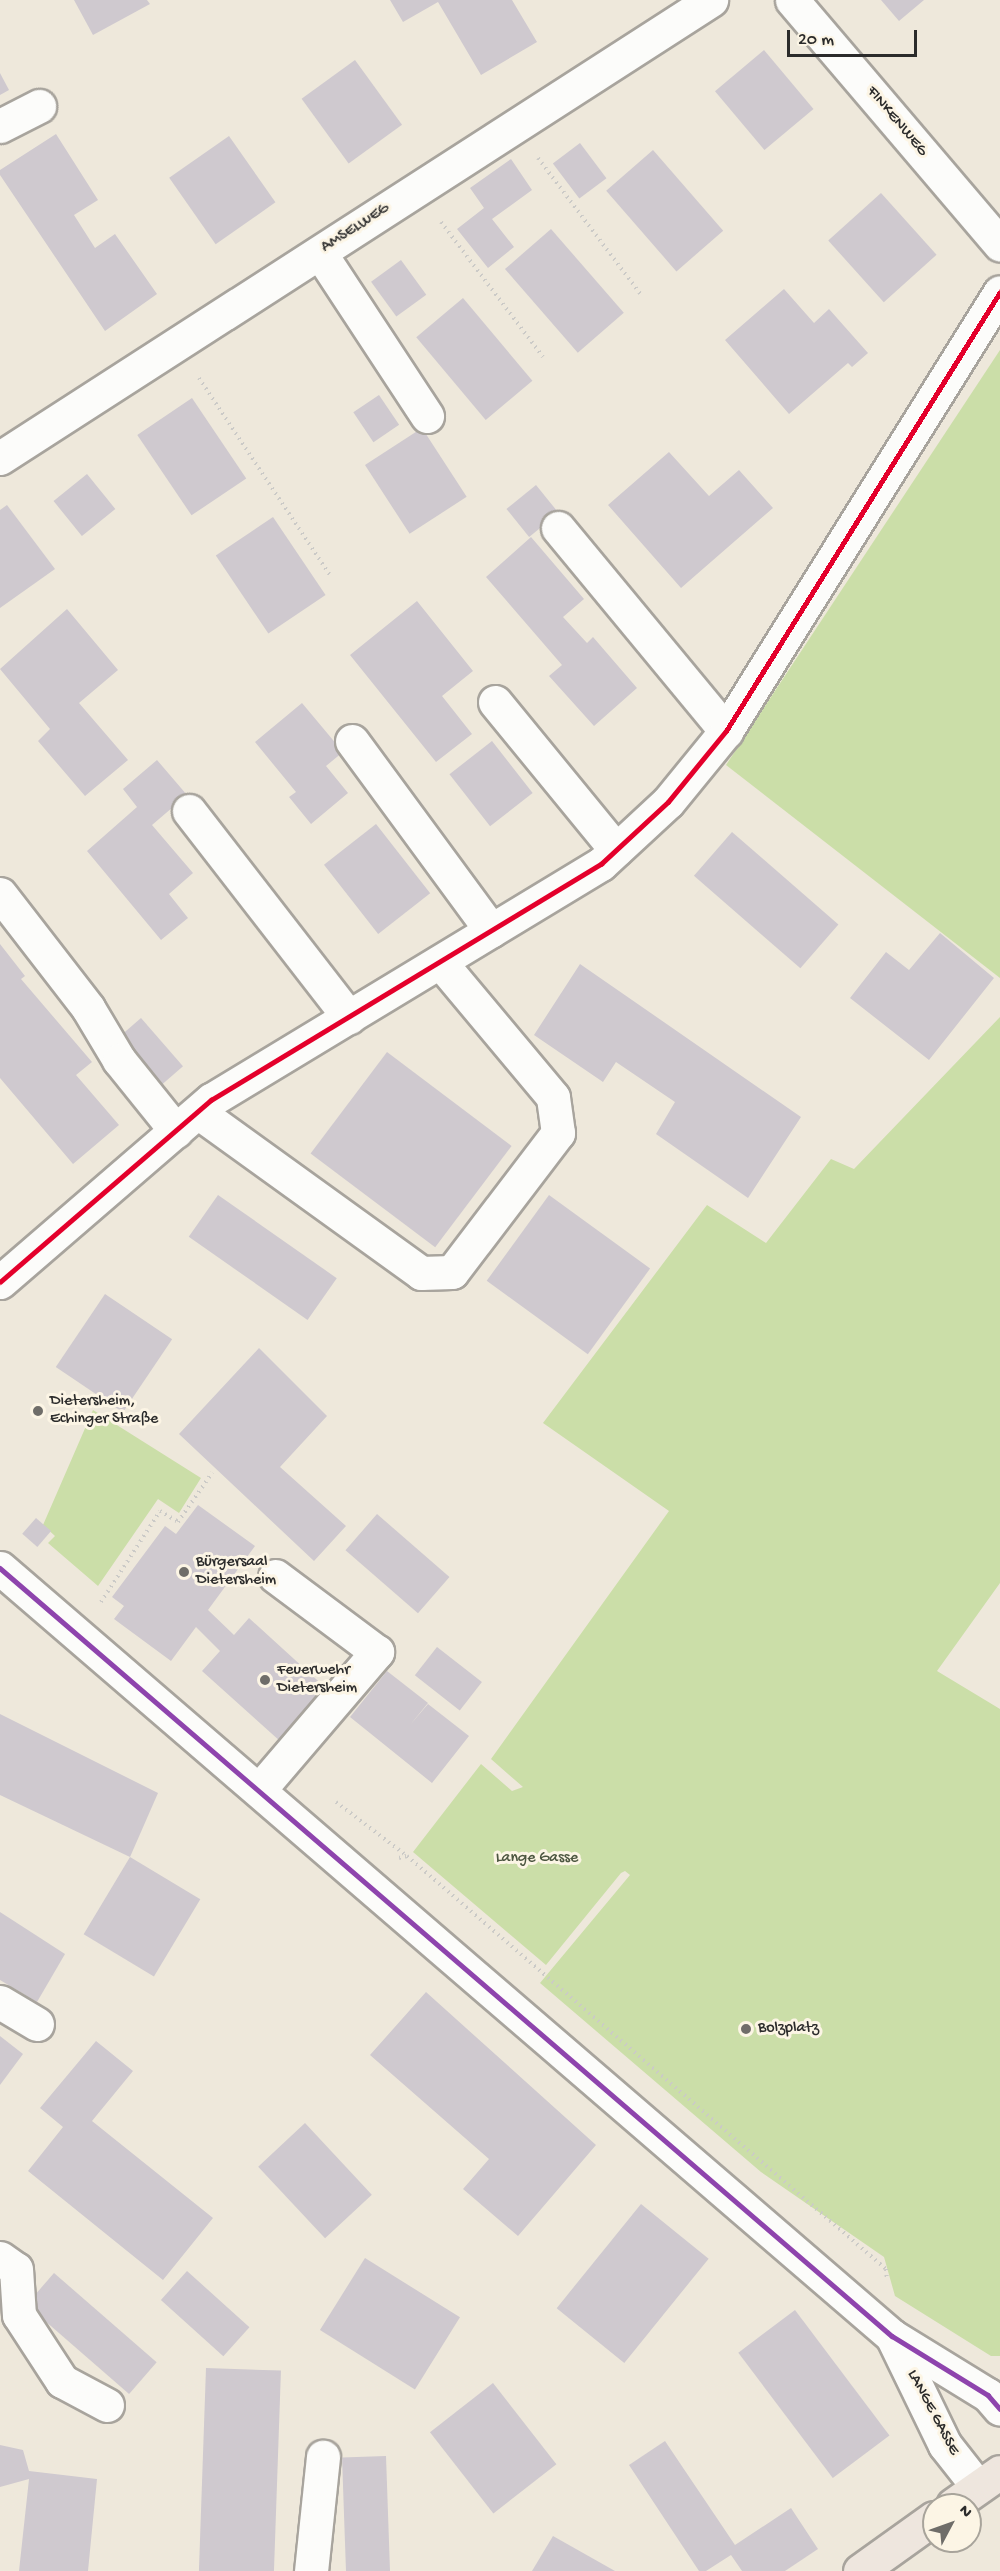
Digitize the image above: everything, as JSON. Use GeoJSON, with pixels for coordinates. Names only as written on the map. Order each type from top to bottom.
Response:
{"type":"FeatureCollection","features":[{"type":"Feature","properties":{"kind":"main road"},"geometry":{"type":"LineString","coordinates":[[860,2571],[922,2527]]}},
{"type":"Feature","properties":{"kind":"street","name":"AMSELWEG"},"geometry":{"type":"LineString","coordinates":[[0,458],[711,0]]}},
{"type":"Feature","properties":{"kind":"street","name":"FINKENWEG"},"geometry":{"type":"LineString","coordinates":[[792,0],[1000,244]]}},
{"type":"Feature","properties":{"kind":"street"},"geometry":{"type":"LineString","coordinates":[[0,126],[39,106]]}},
{"type":"Feature","properties":{"kind":"street"},"geometry":{"type":"LineString","coordinates":[[320,253],[427,416]]}},
{"type":"Feature","properties":{"kind":"street"},"geometry":{"type":"LineString","coordinates":[[0,1282],[211,1100],[601,864],[668,802],[726,731],[1000,292]]}},
{"type":"Feature","properties":{"kind":"street"},"geometry":{"type":"LineString","coordinates":[[558,528],[726,731]]}},
{"type":"Feature","properties":{"kind":"street"},"geometry":{"type":"LineString","coordinates":[[495,702],[616,850]]}},
{"type":"Feature","properties":{"kind":"street"},"geometry":{"type":"LineString","coordinates":[[352,741],[491,930]]}},
{"type":"Feature","properties":{"kind":"street"},"geometry":{"type":"LineString","coordinates":[[189,811],[349,1017]]}},
{"type":"Feature","properties":{"kind":"street"},"geometry":{"type":"LineString","coordinates":[[0,894],[88,1008],[119,1060],[187,1121],[421,1273],[452,1272],[558,1133],[553,1097],[440,962]]}},
{"type":"Feature","properties":{"kind":"street","name":"LANGE GASSE"},"geometry":{"type":"LineString","coordinates":[[0,1568],[892,2336],[988,2395],[1000,2409]]}},
{"type":"Feature","properties":{"kind":"street"},"geometry":{"type":"LineString","coordinates":[[259,1790],[377,1652],[275,1576]]}},
{"type":"Feature","properties":{"kind":"street"},"geometry":{"type":"LineString","coordinates":[[0,2002],[37,2024]]}},
{"type":"Feature","properties":{"kind":"street"},"geometry":{"type":"LineString","coordinates":[[0,2258],[16,2269],[19,2315],[62,2381],[107,2405]]}},
{"type":"Feature","properties":{"kind":"street","name":"LANGE GASSE"},"geometry":{"type":"LineString","coordinates":[[892,2336],[945,2445],[977,2488]]}},
{"type":"Feature","properties":{"kind":"street"},"geometry":{"type":"LineString","coordinates":[[311,2571],[323,2457]]}},
{"type":"Feature","properties":{"kind":"path"},"geometry":{"type":"LineString","coordinates":[[514,127],[642,296]]}},
{"type":"Feature","properties":{"kind":"path"},"geometry":{"type":"LineString","coordinates":[[417,190],[543,357]]}},
{"type":"Feature","properties":{"kind":"path"},"geometry":{"type":"LineString","coordinates":[[177,345],[330,574]]}},
{"type":"Feature","properties":{"kind":"path"},"geometry":{"type":"LineString","coordinates":[[96,1609],[160,1511],[178,1522],[212,1473]]}},
{"type":"Feature","properties":{"kind":"path"},"geometry":{"type":"LineString","coordinates":[[331,1798],[407,1856],[886,2269],[892,2336]]}},
{"type":"Feature","properties":{"kind":"path"},"geometry":{"type":"LineString","coordinates":[[351,1869],[407,1856]]}},
{"type":"Feature","properties":{"kind":"green space"},"geometry":{"type":"Polygon","coordinates":[[[1000,350],[1000,978],[726,765],[1000,350]]]}},
{"type":"Feature","properties":{"kind":"green space","name":"Lange Gasse"},"geometry":{"type":"Polygon","coordinates":[[[1000,1017],[1000,1583],[937,1671],[1000,1709],[1000,2356],[991,2356],[895,2296],[884,2257],[761,2172],[540,1983],[630,1875],[625,1871],[621,1873],[546,1965],[413,1852],[481,1764],[512,1791],[523,1787],[491,1759],[669,1511],[543,1423],[707,1205],[766,1243],[831,1159],[854,1169],[1000,1017]]]}},
{"type":"Feature","properties":{"kind":"green space"},"geometry":{"type":"Polygon","coordinates":[[[93,1410],[201,1478],[179,1513],[158,1499],[98,1586],[48,1543],[55,1536],[43,1525],[93,1410]]]}},
{"type":"Feature","properties":{"kind":"building"},"geometry":{"type":"Polygon","coordinates":[[[74,0],[147,0],[150,4],[93,35],[74,0]]]}},
{"type":"Feature","properties":{"kind":"building"},"geometry":{"type":"Polygon","coordinates":[[[390,0],[512,0],[537,42],[481,75],[438,2],[403,22],[390,0]]]}},
{"type":"Feature","properties":{"kind":"building"},"geometry":{"type":"Polygon","coordinates":[[[881,0],[924,0],[899,21],[881,0]]]}},
{"type":"Feature","properties":{"kind":"building"},"geometry":{"type":"Polygon","coordinates":[[[764,50],[813,109],[764,150],[715,91],[764,50]]]}},
{"type":"Feature","properties":{"kind":"building"},"geometry":{"type":"Polygon","coordinates":[[[355,60],[402,125],[349,164],[302,99],[355,60]]]}},
{"type":"Feature","properties":{"kind":"building"},"geometry":{"type":"Polygon","coordinates":[[[0,73],[9,90],[0,95],[0,73]]]}},
{"type":"Feature","properties":{"kind":"building"},"geometry":{"type":"Polygon","coordinates":[[[56,134],[98,200],[74,215],[95,248],[115,234],[157,294],[105,331],[0,175],[0,170],[56,134]]]}},
{"type":"Feature","properties":{"kind":"building"},"geometry":{"type":"Polygon","coordinates":[[[229,136],[275,202],[216,244],[169,178],[229,136]]]}},
{"type":"Feature","properties":{"kind":"building"},"geometry":{"type":"Polygon","coordinates":[[[580,143],[606,178],[579,199],[553,163],[580,143]]]}},
{"type":"Feature","properties":{"kind":"building"},"geometry":{"type":"Polygon","coordinates":[[[653,150],[723,231],[676,271],[606,191],[653,150]]]}},
{"type":"Feature","properties":{"kind":"building"},"geometry":{"type":"Polygon","coordinates":[[[511,159],[532,190],[492,219],[514,247],[488,268],[457,229],[484,208],[470,188],[511,159]]]}},
{"type":"Feature","properties":{"kind":"building"},"geometry":{"type":"Polygon","coordinates":[[[881,193],[937,255],[884,302],[828,241],[881,193]]]}},
{"type":"Feature","properties":{"kind":"building"},"geometry":{"type":"Polygon","coordinates":[[[551,229],[624,313],[578,353],[505,269],[551,229]]]}},
{"type":"Feature","properties":{"kind":"building"},"geometry":{"type":"Polygon","coordinates":[[[401,260],[426,295],[396,317],[371,282],[401,260]]]}},
{"type":"Feature","properties":{"kind":"building"},"geometry":{"type":"Polygon","coordinates":[[[784,289],[814,323],[829,309],[868,353],[852,367],[848,363],[789,414],[725,340],[784,289]]]}},
{"type":"Feature","properties":{"kind":"building"},"geometry":{"type":"Polygon","coordinates":[[[463,298],[532,381],[486,420],[416,337],[463,298]]]}},
{"type":"Feature","properties":{"kind":"building"},"geometry":{"type":"Polygon","coordinates":[[[379,395],[399,425],[373,442],[353,412],[379,395]]]}},
{"type":"Feature","properties":{"kind":"building"},"geometry":{"type":"Polygon","coordinates":[[[192,398],[246,478],[192,515],[137,435],[192,398]]]}},
{"type":"Feature","properties":{"kind":"building"},"geometry":{"type":"Polygon","coordinates":[[[422,428],[467,497],[410,534],[365,465],[422,428]]]}},
{"type":"Feature","properties":{"kind":"building"},"geometry":{"type":"Polygon","coordinates":[[[669,452],[709,496],[739,470],[773,508],[681,588],[608,505],[669,452]]]}},
{"type":"Feature","properties":{"kind":"building"},"geometry":{"type":"Polygon","coordinates":[[[87,474],[115,509],[82,536],[54,501],[87,474]]]}},
{"type":"Feature","properties":{"kind":"building"},"geometry":{"type":"Polygon","coordinates":[[[536,485],[559,513],[529,537],[506,509],[536,485]]]}},
{"type":"Feature","properties":{"kind":"building"},"geometry":{"type":"Polygon","coordinates":[[[7,505],[55,569],[0,608],[0,510],[7,505]]]}},
{"type":"Feature","properties":{"kind":"building"},"geometry":{"type":"Polygon","coordinates":[[[273,517],[326,595],[268,634],[216,556],[273,517]]]}},
{"type":"Feature","properties":{"kind":"building"},"geometry":{"type":"Polygon","coordinates":[[[531,537],[584,599],[563,617],[587,643],[593,637],[637,688],[594,726],[549,676],[562,665],[486,577],[531,537]]]}},
{"type":"Feature","properties":{"kind":"building"},"geometry":{"type":"Polygon","coordinates":[[[417,601],[473,671],[442,696],[472,734],[436,762],[350,655],[417,601]]]}},
{"type":"Feature","properties":{"kind":"building"},"geometry":{"type":"Polygon","coordinates":[[[67,609],[118,670],[79,703],[128,760],[85,796],[38,741],[50,729],[0,669],[67,609]]]}},
{"type":"Feature","properties":{"kind":"building"},"geometry":{"type":"Polygon","coordinates":[[[302,703],[343,752],[326,766],[348,793],[311,824],[289,797],[296,792],[255,742],[302,703]]]}},
{"type":"Feature","properties":{"kind":"building"},"geometry":{"type":"Polygon","coordinates":[[[492,741],[533,793],[490,826],[449,774],[492,741]]]}},
{"type":"Feature","properties":{"kind":"building"},"geometry":{"type":"Polygon","coordinates":[[[157,760],[187,795],[152,825],[193,873],[169,894],[188,918],[161,940],[87,851],[137,807],[123,789],[157,760]]]}},
{"type":"Feature","properties":{"kind":"building"},"geometry":{"type":"Polygon","coordinates":[[[376,824],[430,893],[378,934],[324,865],[376,824]]]}},
{"type":"Feature","properties":{"kind":"building"},"geometry":{"type":"Polygon","coordinates":[[[732,832],[838,925],[800,968],[694,876],[732,832]]]}},
{"type":"Feature","properties":{"kind":"building"},"geometry":{"type":"Polygon","coordinates":[[[940,933],[994,978],[929,1060],[850,998],[886,952],[909,970],[940,933]]]}},
{"type":"Feature","properties":{"kind":"building"},"geometry":{"type":"Polygon","coordinates":[[[0,944],[25,976],[21,979],[92,1062],[76,1075],[119,1125],[73,1164],[0,1078],[0,944]]]}},
{"type":"Feature","properties":{"kind":"building"},"geometry":{"type":"Polygon","coordinates":[[[580,964],[801,1117],[748,1198],[656,1134],[675,1102],[616,1062],[603,1082],[534,1035],[580,964]]]}},
{"type":"Feature","properties":{"kind":"building"},"geometry":{"type":"Polygon","coordinates":[[[141,1018],[183,1066],[155,1091],[113,1042],[141,1018]]]}},
{"type":"Feature","properties":{"kind":"building"},"geometry":{"type":"Polygon","coordinates":[[[387,1052],[512,1146],[435,1247],[311,1153],[387,1052]]]}},
{"type":"Feature","properties":{"kind":"building"},"geometry":{"type":"Polygon","coordinates":[[[218,1195],[337,1278],[308,1320],[189,1237],[218,1195]]]}},
{"type":"Feature","properties":{"kind":"building"},"geometry":{"type":"Polygon","coordinates":[[[549,1195],[650,1268],[588,1354],[487,1281],[549,1195]]]}},
{"type":"Feature","properties":{"kind":"building"},"geometry":{"type":"Polygon","coordinates":[[[105,1294],[172,1339],[123,1412],[56,1367],[105,1294]]]}},
{"type":"Feature","properties":{"kind":"building"},"geometry":{"type":"Polygon","coordinates":[[[259,1348],[327,1416],[280,1467],[346,1526],[314,1561],[179,1434],[259,1348]]]}},
{"type":"Feature","properties":{"kind":"building"},"geometry":{"type":"Polygon","coordinates":[[[198,1505],[255,1546],[208,1610],[234,1635],[249,1618],[328,1690],[281,1742],[202,1671],[220,1651],[196,1627],[171,1661],[114,1619],[124,1606],[112,1597],[165,1526],[176,1534],[198,1505]]]}},
{"type":"Feature","properties":{"kind":"building"},"geometry":{"type":"Polygon","coordinates":[[[377,1514],[449,1577],[418,1613],[346,1550],[377,1514]]]}},
{"type":"Feature","properties":{"kind":"building"},"geometry":{"type":"Polygon","coordinates":[[[36,1518],[51,1531],[37,1547],[22,1534],[36,1518]]]}},
{"type":"Feature","properties":{"kind":"building"},"geometry":{"type":"Polygon","coordinates":[[[437,1647],[482,1682],[460,1710],[415,1675],[437,1647]]]}},
{"type":"Feature","properties":{"kind":"building"},"geometry":{"type":"Polygon","coordinates":[[[387,1671],[428,1703],[410,1725],[428,1704],[469,1736],[432,1783],[350,1717],[387,1671]]]}},
{"type":"Feature","properties":{"kind":"building"},"geometry":{"type":"Polygon","coordinates":[[[0,1714],[158,1793],[130,1857],[0,1795],[0,1714]]]}},
{"type":"Feature","properties":{"kind":"building"},"geometry":{"type":"Polygon","coordinates":[[[130,1857],[200,1899],[154,1976],[84,1934],[130,1857]]]}},
{"type":"Feature","properties":{"kind":"building"},"geometry":{"type":"Polygon","coordinates":[[[0,1912],[65,1954],[37,2002],[0,1980],[0,1912]]]}},
{"type":"Feature","properties":{"kind":"building"},"geometry":{"type":"Polygon","coordinates":[[[426,1992],[596,2145],[518,2236],[463,2189],[489,2159],[370,2055],[426,1992]]]}},
{"type":"Feature","properties":{"kind":"building"},"geometry":{"type":"Polygon","coordinates":[[[0,2036],[23,2054],[0,2085],[0,2036]]]}},
{"type":"Feature","properties":{"kind":"building"},"geometry":{"type":"Polygon","coordinates":[[[96,2041],[133,2071],[92,2121],[213,2218],[163,2280],[28,2171],[63,2127],[40,2108],[96,2041]]]}},
{"type":"Feature","properties":{"kind":"building"},"geometry":{"type":"Polygon","coordinates":[[[305,2123],[372,2195],[325,2238],[258,2167],[305,2123]]]}},
{"type":"Feature","properties":{"kind":"building"},"geometry":{"type":"Polygon","coordinates":[[[641,2204],[709,2259],[624,2363],[557,2308],[641,2204]]]}},
{"type":"Feature","properties":{"kind":"building"},"geometry":{"type":"Polygon","coordinates":[[[365,2258],[460,2317],[415,2389],[320,2330],[365,2258]]]}},
{"type":"Feature","properties":{"kind":"building"},"geometry":{"type":"Polygon","coordinates":[[[187,2271],[249,2327],[223,2356],[161,2300],[187,2271]]]}},
{"type":"Feature","properties":{"kind":"building"},"geometry":{"type":"Polygon","coordinates":[[[54,2273],[157,2362],[129,2394],[26,2305],[54,2273]]]}},
{"type":"Feature","properties":{"kind":"building"},"geometry":{"type":"Polygon","coordinates":[[[795,2310],[889,2435],[833,2478],[738,2353],[795,2310]]]}},
{"type":"Feature","properties":{"kind":"building"},"geometry":{"type":"Polygon","coordinates":[[[206,2368],[281,2371],[274,2571],[199,2571],[206,2368]]]}},
{"type":"Feature","properties":{"kind":"building"},"geometry":{"type":"Polygon","coordinates":[[[493,2383],[556,2464],[493,2513],[430,2432],[493,2383]]]}},
{"type":"Feature","properties":{"kind":"building"},"geometry":{"type":"Polygon","coordinates":[[[665,2441],[735,2545],[791,2508],[818,2549],[785,2571],[742,2571],[731,2555],[706,2571],[699,2571],[629,2465],[665,2441]]]}},
{"type":"Feature","properties":{"kind":"building"},"geometry":{"type":"Polygon","coordinates":[[[0,2445],[23,2450],[29,2471],[97,2479],[88,2571],[19,2571],[29,2479],[0,2487],[0,2445]]]}},
{"type":"Feature","properties":{"kind":"building"},"geometry":{"type":"Polygon","coordinates":[[[386,2456],[390,2571],[346,2571],[342,2458],[386,2456]]]}},
{"type":"Feature","properties":{"kind":"building"},"geometry":{"type":"Polygon","coordinates":[[[553,2536],[615,2571],[532,2571],[553,2536]]]}},
{"type":"Feature","properties":{"kind":"transit line"},"geometry":{"type":"LineString","coordinates":[[0,1282],[211,1100],[601,864],[668,802],[726,731],[1000,292]]}},
{"type":"Feature","properties":{"kind":"transit line"},"geometry":{"type":"LineString","coordinates":[[0,1568],[892,2336],[988,2395],[1000,2409]]}},
{"type":"Feature","properties":{"kind":"place","name":"Dietersheim, Echinger Straße"},"geometry":{"type":"Point","coordinates":[38,1411]}},
{"type":"Feature","properties":{"kind":"place","name":"Bürgersaal Dietersheim"},"geometry":{"type":"Point","coordinates":[184,1572]}},
{"type":"Feature","properties":{"kind":"place","name":"Feuerwehr Dietersheim"},"geometry":{"type":"Point","coordinates":[265,1680]}},
{"type":"Feature","properties":{"kind":"place","name":"Bolzplatz"},"geometry":{"type":"Point","coordinates":[746,2029]}}]}
